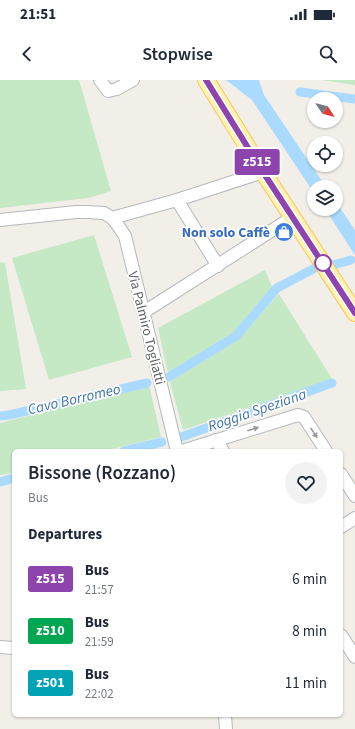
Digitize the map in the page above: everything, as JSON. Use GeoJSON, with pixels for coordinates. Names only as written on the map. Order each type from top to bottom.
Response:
{"type":"FeatureCollection","features":[{"type":"Feature","properties":{"kind":"main road"},"geometry":{"type":"LineString","coordinates":[[206,80],[263,172],[355,313]]}},
{"type":"Feature","properties":{"kind":"street"},"geometry":{"type":"LineString","coordinates":[[100,80],[108,91],[117,89],[133,80]]}},
{"type":"Feature","properties":{"kind":"street"},"geometry":{"type":"LineString","coordinates":[[0,220],[76,212],[87,212],[108,216],[177,200],[263,172]]}},
{"type":"Feature","properties":{"kind":"street"},"geometry":{"type":"LineString","coordinates":[[177,200],[218,266]]}},
{"type":"Feature","properties":{"kind":"street","name":"Via Palmiro Togliatti"},"geometry":{"type":"LineString","coordinates":[[108,216],[125,236],[178,449]]}},
{"type":"Feature","properties":{"kind":"street"},"geometry":{"type":"LineString","coordinates":[[144,312],[293,217]]}},
{"type":"Feature","properties":{"kind":"street"},"geometry":{"type":"LineString","coordinates":[[188,449],[301,415],[304,417],[325,449]]}},
{"type":"Feature","properties":{"kind":"street"},"geometry":{"type":"LineString","coordinates":[[216,440],[222,449]]}},
{"type":"Feature","properties":{"kind":"street"},"geometry":{"type":"LineString","coordinates":[[343,477],[355,496]]}},
{"type":"Feature","properties":{"kind":"street"},"geometry":{"type":"LineString","coordinates":[[343,525],[355,518]]}},
{"type":"Feature","properties":{"kind":"street"},"geometry":{"type":"LineString","coordinates":[[343,638],[355,657]]}},
{"type":"Feature","properties":{"kind":"street"},"geometry":{"type":"LineString","coordinates":[[0,647],[12,648]]}},
{"type":"Feature","properties":{"kind":"street"},"geometry":{"type":"LineString","coordinates":[[225,717],[226,729]]}},
{"type":"Feature","properties":{"kind":"green space"},"geometry":{"type":"Polygon","coordinates":[[[0,80],[79,80],[111,191],[88,198],[0,208],[0,80]]]}},
{"type":"Feature","properties":{"kind":"green space"},"geometry":{"type":"Polygon","coordinates":[[[322,80],[355,80],[355,85],[322,80]]]}},
{"type":"Feature","properties":{"kind":"green space"},"geometry":{"type":"Polygon","coordinates":[[[94,235],[132,357],[49,380],[12,258],[94,235]]]}},
{"type":"Feature","properties":{"kind":"green space"},"geometry":{"type":"Polygon","coordinates":[[[0,262],[5,263],[26,389],[0,391],[0,262]]]}},
{"type":"Feature","properties":{"kind":"green space"},"geometry":{"type":"Polygon","coordinates":[[[265,270],[273,289],[233,334],[168,374],[158,328],[265,270]]]}},
{"type":"Feature","properties":{"kind":"green space"},"geometry":{"type":"Polygon","coordinates":[[[279,294],[332,379],[183,430],[170,382],[238,338],[279,294]]]}},
{"type":"Feature","properties":{"kind":"green space"},"geometry":{"type":"Polygon","coordinates":[[[149,385],[161,437],[112,449],[12,449],[12,473],[0,475],[0,423],[149,385]]]}},
{"type":"Feature","properties":{"kind":"water"},"geometry":{"type":"Polygon","coordinates":[[[226,80],[259,80],[264,95],[307,159],[307,172],[316,172],[321,180],[307,180],[307,182],[252,100],[226,80]]]}},
{"type":"Feature","properties":{"kind":"water"},"geometry":{"type":"Polygon","coordinates":[[[343,212],[355,230],[355,255],[330,216],[343,216],[343,212]]]}},
{"type":"Feature","properties":{"kind":"waterway"},"geometry":{"type":"LineString","coordinates":[[300,92],[355,99]]}},
{"type":"Feature","properties":{"kind":"waterway","name":"Cavo Borromeo"},"geometry":{"type":"LineString","coordinates":[[333,265],[351,260]]}},
{"type":"Feature","properties":{"kind":"waterway","name":"Cavo Borromeo"},"geometry":{"type":"LineString","coordinates":[[169,377],[236,336],[277,288],[315,268]]}},
{"type":"Feature","properties":{"kind":"waterway","name":"Cavo Borromeo"},"geometry":{"type":"LineString","coordinates":[[0,416],[147,383]]}},
{"type":"Feature","properties":{"kind":"waterway","name":"Roggia Speziana"},"geometry":{"type":"LineString","coordinates":[[181,437],[332,383]]}},
{"type":"Feature","properties":{"kind":"waterway","name":"Roggia Speziana"},"geometry":{"type":"LineString","coordinates":[[132,449],[162,442]]}},
{"type":"Feature","properties":{"kind":"waterway","name":"Roggia Speziana"},"geometry":{"type":"LineString","coordinates":[[0,482],[12,479]]}},
{"type":"Feature","properties":{"kind":"bus line","name":"z515"},"geometry":{"type":"LineString","coordinates":[[206,80],[263,172],[355,313]]}},
{"type":"Feature","properties":{"kind":"place","name":"Non solo Caffè"},"geometry":{"type":"Point","coordinates":[284,232]}}]}
